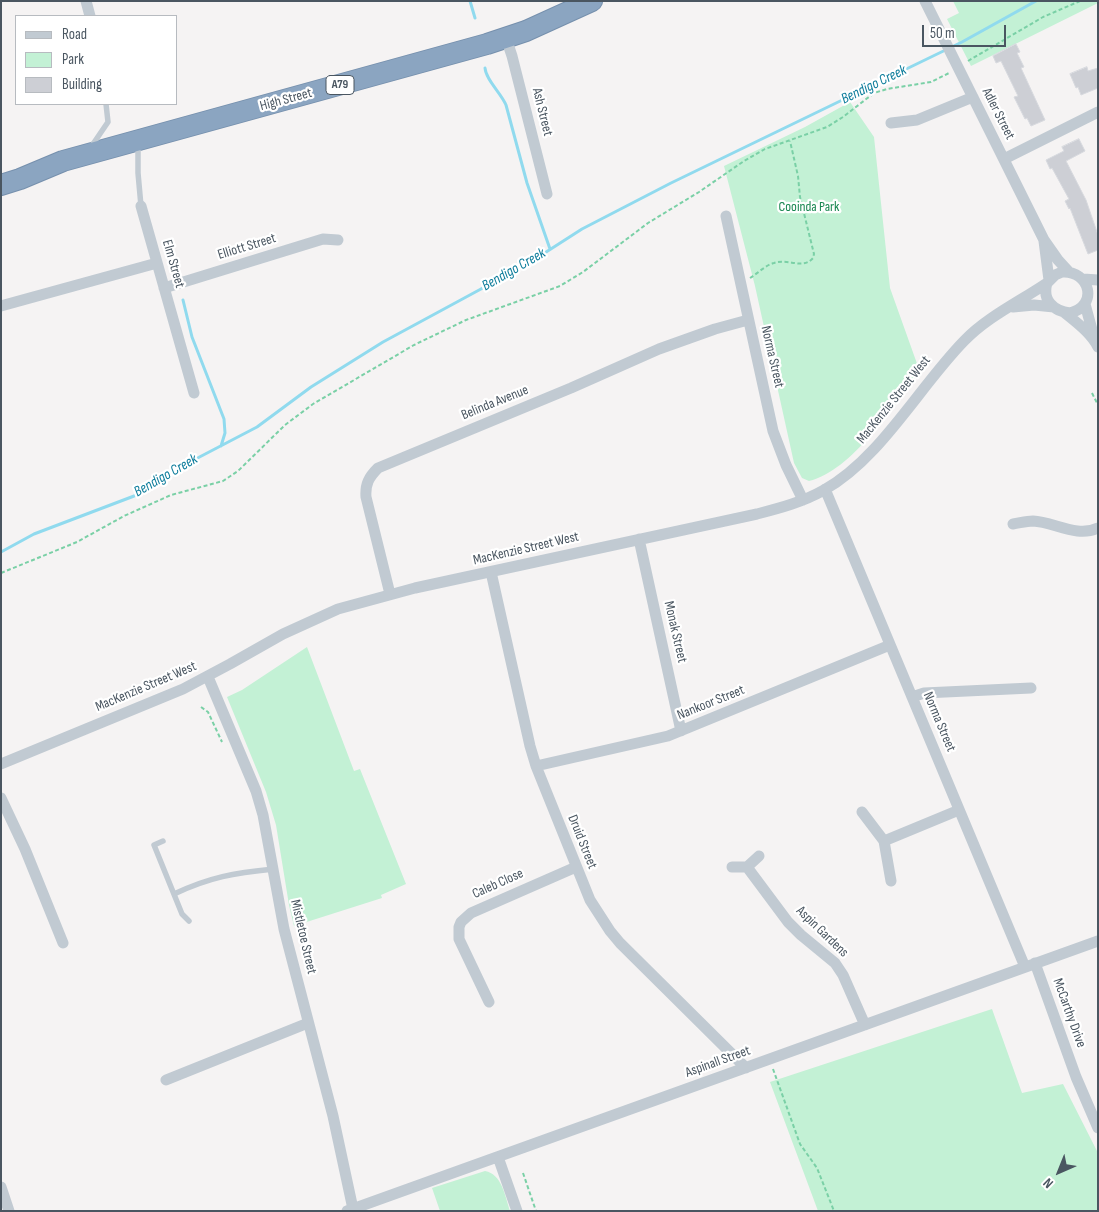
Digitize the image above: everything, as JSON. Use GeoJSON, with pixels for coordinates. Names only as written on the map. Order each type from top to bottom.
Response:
{"type":"FeatureCollection","features":[{"type":"Feature","properties":{"kind":"highway","name":"High Street"},"geometry":{"type":"LineString","coordinates":[[1,170],[63,161],[83,156],[442,58],[506,38],[592,1]]}},
{"type":"Feature","properties":{"kind":"highway","name":"High Street"},"geometry":{"type":"LineString","coordinates":[[1,185],[63,161]]}},
{"type":"Feature","properties":{"kind":"street"},"geometry":{"type":"LineString","coordinates":[[86,1],[90,15]]}},
{"type":"Feature","properties":{"kind":"street","name":"Adler Street"},"geometry":{"type":"LineString","coordinates":[[925,1],[1044,240],[1069,272]]}},
{"type":"Feature","properties":{"kind":"street","name":"Ash Street"},"geometry":{"type":"LineString","coordinates":[[506,38],[547,194]]}},
{"type":"Feature","properties":{"kind":"street"},"geometry":{"type":"LineString","coordinates":[[891,123],[917,120],[973,97]]}},
{"type":"Feature","properties":{"kind":"street"},"geometry":{"type":"LineString","coordinates":[[1004,159],[1098,112]]}},
{"type":"Feature","properties":{"kind":"street","name":"Elm Street"},"geometry":{"type":"LineString","coordinates":[[141,206],[194,393]]}},
{"type":"Feature","properties":{"kind":"street","name":"Norma Street"},"geometry":{"type":"LineString","coordinates":[[726,216],[773,432],[803,500]]}},
{"type":"Feature","properties":{"kind":"street","name":"Elliott Street"},"geometry":{"type":"LineString","coordinates":[[164,288],[323,239],[338,240]]}},
{"type":"Feature","properties":{"kind":"street","name":"Adler Street"},"geometry":{"type":"LineString","coordinates":[[1044,240],[1048,281]]}},
{"type":"Feature","properties":{"kind":"street"},"geometry":{"type":"LineString","coordinates":[[1,306],[157,263]]}},
{"type":"Feature","properties":{"kind":"street"},"geometry":{"type":"LineString","coordinates":[[1096,344],[1065,312],[1049,303],[1046,295],[1048,281],[1058,273],[1069,272],[1083,279],[1098,280]]}},
{"type":"Feature","properties":{"kind":"street"},"geometry":{"type":"LineString","coordinates":[[1083,279],[1088,289],[1086,302],[1096,344]]}},
{"type":"Feature","properties":{"kind":"street","name":"MacKenzie Street West"},"geometry":{"type":"LineString","coordinates":[[1,764],[208,677],[283,634],[338,609],[390,594],[757,514],[803,500],[825,489],[849,472],[874,449],[940,367],[965,340],[988,320],[1011,307],[1048,281]]}},
{"type":"Feature","properties":{"kind":"street"},"geometry":{"type":"LineString","coordinates":[[1065,312],[1074,312],[1098,293]]}},
{"type":"Feature","properties":{"kind":"street","name":"MacKenzie Street West"},"geometry":{"type":"LineString","coordinates":[[1011,307],[1034,305],[1054,307]]}},
{"type":"Feature","properties":{"kind":"street","name":"Belinda Avenue"},"geometry":{"type":"LineString","coordinates":[[390,594],[366,498],[369,477],[378,468],[660,349],[748,320]]}},
{"type":"Feature","properties":{"kind":"street","name":"Norma Street"},"geometry":{"type":"LineString","coordinates":[[825,489],[959,810],[1030,965]]}},
{"type":"Feature","properties":{"kind":"street"},"geometry":{"type":"LineString","coordinates":[[1013,524],[1031,521],[1079,532],[1098,528]]}},
{"type":"Feature","properties":{"kind":"street","name":"Monak Street"},"geometry":{"type":"LineString","coordinates":[[639,539],[681,731]]}},
{"type":"Feature","properties":{"kind":"street","name":"Druid Street"},"geometry":{"type":"LineString","coordinates":[[492,572],[530,746],[536,766],[590,900],[610,931],[746,1068]]}},
{"type":"Feature","properties":{"kind":"street","name":"Nankoor Street"},"geometry":{"type":"LineString","coordinates":[[536,766],[655,740],[890,645]]}},
{"type":"Feature","properties":{"kind":"street","name":"Mistletoe Street"},"geometry":{"type":"LineString","coordinates":[[208,677],[256,792],[263,815],[284,929],[333,1116],[351,1210]]}},
{"type":"Feature","properties":{"kind":"street"},"geometry":{"type":"LineString","coordinates":[[912,697],[924,693],[1031,688]]}},
{"type":"Feature","properties":{"kind":"street"},"geometry":{"type":"LineString","coordinates":[[1,798],[25,849],[63,943]]}},
{"type":"Feature","properties":{"kind":"street"},"geometry":{"type":"LineString","coordinates":[[884,841],[959,810]]}},
{"type":"Feature","properties":{"kind":"street"},"geometry":{"type":"LineString","coordinates":[[862,812],[884,841],[891,881]]}},
{"type":"Feature","properties":{"kind":"street"},"geometry":{"type":"LineString","coordinates":[[732,867],[747,867],[759,856]]}},
{"type":"Feature","properties":{"kind":"street","name":"Caleb Close"},"geometry":{"type":"LineString","coordinates":[[489,1002],[459,939],[461,922],[467,915],[486,905],[576,867]]}},
{"type":"Feature","properties":{"kind":"street","name":"Aspin Gardens"},"geometry":{"type":"LineString","coordinates":[[747,867],[788,922],[835,963],[843,974],[865,1025]]}},
{"type":"Feature","properties":{"kind":"street","name":"Aspinall Street"},"geometry":{"type":"LineString","coordinates":[[351,1210],[1098,941]]}},
{"type":"Feature","properties":{"kind":"street","name":"McCarthy Drive"},"geometry":{"type":"LineString","coordinates":[[1030,965],[1098,1128]]}},
{"type":"Feature","properties":{"kind":"street"},"geometry":{"type":"LineString","coordinates":[[166,1080],[308,1023]]}},
{"type":"Feature","properties":{"kind":"street"},"geometry":{"type":"LineString","coordinates":[[498,1157],[517,1211]]}},
{"type":"Feature","properties":{"kind":"street"},"geometry":{"type":"LineString","coordinates":[[1,1187],[9,1211]]}},
{"type":"Feature","properties":{"kind":"lane"},"geometry":{"type":"LineString","coordinates":[[83,156],[108,122],[106,105]]}},
{"type":"Feature","properties":{"kind":"lane","name":"Elm Street"},"geometry":{"type":"LineString","coordinates":[[138,141],[141,206]]}},
{"type":"Feature","properties":{"kind":"lane"},"geometry":{"type":"LineString","coordinates":[[163,841],[154,845],[182,914],[189,921]]}},
{"type":"Feature","properties":{"kind":"lane"},"geometry":{"type":"LineString","coordinates":[[174,894],[210,879],[229,874],[274,869]]}},
{"type":"Feature","properties":{"kind":"path"},"geometry":{"type":"LineString","coordinates":[[1,573],[77,542],[124,516],[171,495],[223,481],[243,467],[285,425],[324,397],[414,345],[490,311],[560,286],[583,272],[648,223],[765,149],[835,123],[874,93],[936,80],[956,63],[1043,17],[1080,1]]}},
{"type":"Feature","properties":{"kind":"path"},"geometry":{"type":"LineString","coordinates":[[740,286],[773,263],[788,261],[807,264],[813,258],[814,254],[800,197],[798,176],[790,140]]}},
{"type":"Feature","properties":{"kind":"path"},"geometry":{"type":"LineString","coordinates":[[1092,393],[1098,405]]}},
{"type":"Feature","properties":{"kind":"path"},"geometry":{"type":"LineString","coordinates":[[201,707],[208,712],[223,744]]}},
{"type":"Feature","properties":{"kind":"path"},"geometry":{"type":"LineString","coordinates":[[770,1060],[800,1144],[817,1168],[834,1211]]}},
{"type":"Feature","properties":{"kind":"path"},"geometry":{"type":"LineString","coordinates":[[523,1174],[536,1211]]}},
{"type":"Feature","properties":{"kind":"green space"},"geometry":{"type":"Polygon","coordinates":[[[953,1],[1098,1],[1098,3],[971,66],[947,19],[959,13],[953,1]]]}},
{"type":"Feature","properties":{"kind":"green space","name":"Cooinda Park"},"geometry":{"type":"Polygon","coordinates":[[[850,102],[874,137],[890,288],[920,372],[885,418],[856,451],[825,475],[809,481],[802,478],[794,463],[755,286],[724,166],[805,127],[850,102]]]}},
{"type":"Feature","properties":{"kind":"green space"},"geometry":{"type":"Polygon","coordinates":[[[307,647],[354,771],[360,769],[406,884],[381,895],[382,898],[294,926],[276,825],[266,792],[227,697],[242,690],[307,647]]]}},
{"type":"Feature","properties":{"kind":"green space"},"geometry":{"type":"Polygon","coordinates":[[[992,1009],[1022,1093],[1063,1084],[1098,1153],[1098,1211],[818,1211],[770,1082],[992,1009]]]}},
{"type":"Feature","properties":{"kind":"green space"},"geometry":{"type":"Polygon","coordinates":[[[485,1171],[491,1173],[499,1181],[510,1211],[440,1211],[432,1188],[485,1171]]]}},
{"type":"Feature","properties":{"kind":"building"},"geometry":{"type":"Polygon","coordinates":[[[1016,44],[1020,52],[1017,53],[1024,67],[1021,68],[1045,120],[1031,126],[1027,118],[1025,119],[1014,97],[1018,96],[1001,61],[996,63],[993,56],[1016,44]]]}},
{"type":"Feature","properties":{"kind":"building"},"geometry":{"type":"Polygon","coordinates":[[[1087,67],[1088,71],[1098,68],[1098,88],[1081,95],[1070,74],[1087,67]]]}},
{"type":"Feature","properties":{"kind":"building"},"geometry":{"type":"Polygon","coordinates":[[[1079,139],[1085,151],[1066,161],[1086,200],[1098,235],[1098,250],[1088,254],[1070,208],[1065,201],[1069,199],[1046,160],[1064,151],[1062,147],[1079,139]]]}},
{"type":"Feature","properties":{"kind":"waterway"},"geometry":{"type":"LineString","coordinates":[[470,1],[475,18]]}},
{"type":"Feature","properties":{"kind":"waterway","name":"Bendigo Creek"},"geometry":{"type":"LineString","coordinates":[[1,552],[34,534],[142,493],[165,475],[257,427],[311,387],[383,342],[529,263],[582,229],[671,183],[962,42],[1036,1]]}},
{"type":"Feature","properties":{"kind":"waterway"},"geometry":{"type":"LineString","coordinates":[[485,68],[488,77],[506,105],[527,183],[550,249]]}},
{"type":"Feature","properties":{"kind":"waterway"},"geometry":{"type":"LineString","coordinates":[[183,300],[192,337],[224,419],[225,433],[221,446]]}}]}
